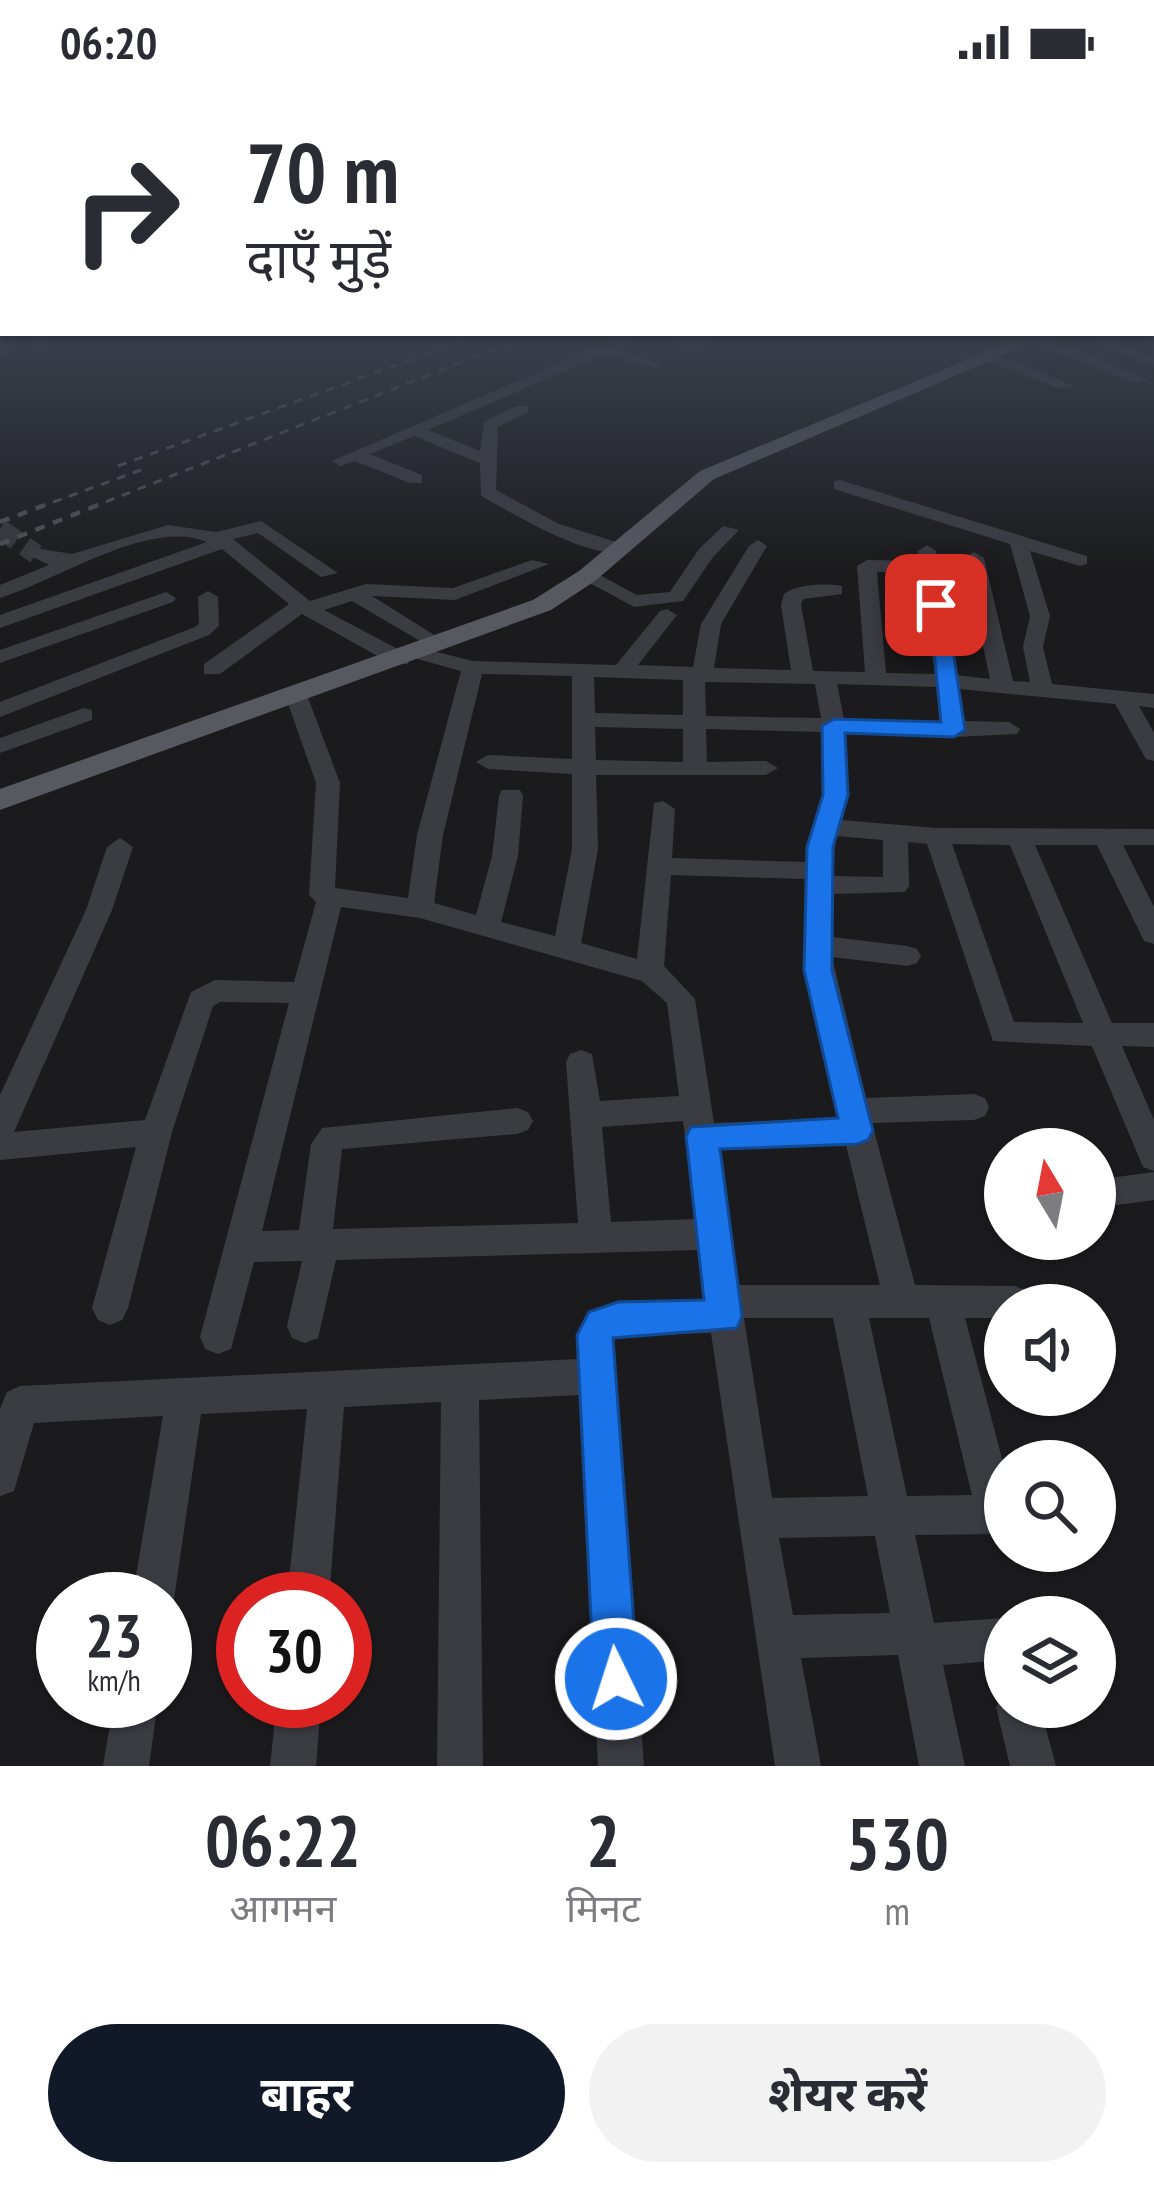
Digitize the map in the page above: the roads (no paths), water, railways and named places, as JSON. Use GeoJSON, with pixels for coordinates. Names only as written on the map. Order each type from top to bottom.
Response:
{"type":"FeatureCollection","features":[{"type":"Feature","properties":{"kind":"main road"},"geometry":{"type":"LineString","coordinates":[[0,800],[542,605],[587,577],[682,495],[719,470],[842,414]]}},
{"type":"Feature","properties":{"kind":"street"},"geometry":{"type":"LineString","coordinates":[[416,479],[348,458],[451,414]]}},
{"type":"Feature","properties":{"kind":"street"},"geometry":{"type":"LineString","coordinates":[[510,414],[490,424],[490,495],[539,520],[625,544]]}},
{"type":"Feature","properties":{"kind":"street"},"geometry":{"type":"LineString","coordinates":[[414,430],[490,454]]}},
{"type":"Feature","properties":{"kind":"street"},"geometry":{"type":"LineString","coordinates":[[414,430],[454,464]]}},
{"type":"Feature","properties":{"kind":"street"},"geometry":{"type":"LineString","coordinates":[[377,446],[434,472]]}},
{"type":"Feature","properties":{"kind":"street"},"geometry":{"type":"LineString","coordinates":[[840,484],[1080,560]]}},
{"type":"Feature","properties":{"kind":"street"},"geometry":{"type":"LineString","coordinates":[[0,622],[191,557],[218,537],[261,527],[328,572]]}},
{"type":"Feature","properties":{"kind":"street"},"geometry":{"type":"LineString","coordinates":[[0,592],[152,532],[188,530],[218,537],[305,606],[418,652],[473,667],[948,681],[1154,701]]}},
{"type":"Feature","properties":{"kind":"street"},"geometry":{"type":"LineString","coordinates":[[587,577],[634,601],[676,597],[706,553],[730,530]]}},
{"type":"Feature","properties":{"kind":"street"},"geometry":{"type":"LineString","coordinates":[[1018,541],[1040,616],[1033,647],[1042,690]]}},
{"type":"Feature","properties":{"kind":"street"},"geometry":{"type":"LineString","coordinates":[[694,770],[698,676],[712,624],[758,546]]}},
{"type":"Feature","properties":{"kind":"street"},"geometry":{"type":"LineString","coordinates":[[36,554],[56,562],[79,558]]}},
{"type":"Feature","properties":{"kind":"street"},"geometry":{"type":"LineString","coordinates":[[974,558],[1003,686]]}},
{"type":"Feature","properties":{"kind":"street"},"geometry":{"type":"LineString","coordinates":[[876,679],[867,566],[928,559],[954,730]]}},
{"type":"Feature","properties":{"kind":"street"},"geometry":{"type":"LineString","coordinates":[[212,669],[305,606],[353,592],[455,594],[539,563]]}},
{"type":"Feature","properties":{"kind":"street"},"geometry":{"type":"LineString","coordinates":[[0,637],[164,588],[0,657]]}},
{"type":"Feature","properties":{"kind":"street"},"geometry":{"type":"LineString","coordinates":[[835,590],[794,594],[792,614],[834,726],[836,795],[818,878],[818,945],[824,1005],[902,1302]]}},
{"type":"Feature","properties":{"kind":"street"},"geometry":{"type":"LineString","coordinates":[[353,592],[418,652]]}},
{"type":"Feature","properties":{"kind":"street"},"geometry":{"type":"LineString","coordinates":[[0,693],[209,606],[209,626],[202,632],[0,710]]}},
{"type":"Feature","properties":{"kind":"street"},"geometry":{"type":"LineString","coordinates":[[620,674],[638,644],[668,615]]}},
{"type":"Feature","properties":{"kind":"street"},"geometry":{"type":"LineString","coordinates":[[420,909],[430,835],[473,667]]}},
{"type":"Feature","properties":{"kind":"street"},"geometry":{"type":"LineString","coordinates":[[566,950],[585,849],[583,672]]}},
{"type":"Feature","properties":{"kind":"street"},"geometry":{"type":"LineString","coordinates":[[296,695],[328,783],[320,890],[330,898],[420,909],[650,973],[671,985],[681,999],[723,1309],[798,1766]]}},
{"type":"Feature","properties":{"kind":"street"},"geometry":{"type":"LineString","coordinates":[[1123,698],[1154,754]]}},
{"type":"Feature","properties":{"kind":"street"},"geometry":{"type":"LineString","coordinates":[[0,746],[84,715]]}},
{"type":"Feature","properties":{"kind":"street"},"geometry":{"type":"LineString","coordinates":[[585,720],[1009,729]]}},
{"type":"Feature","properties":{"kind":"street"},"geometry":{"type":"LineString","coordinates":[[644,770],[648,722]]}},
{"type":"Feature","properties":{"kind":"street"},"geometry":{"type":"LineString","coordinates":[[488,762],[586,769],[766,767]]}},
{"type":"Feature","properties":{"kind":"street"},"geometry":{"type":"LineString","coordinates":[[486,927],[505,856],[512,796]]}},
{"type":"Feature","properties":{"kind":"street"},"geometry":{"type":"LineString","coordinates":[[650,973],[663,809]]}},
{"type":"Feature","properties":{"kind":"street"},"geometry":{"type":"LineString","coordinates":[[827,827],[895,835],[1154,837]]}},
{"type":"Feature","properties":{"kind":"street"},"geometry":{"type":"LineString","coordinates":[[658,866],[896,886],[895,835]]}},
{"type":"Feature","properties":{"kind":"street"},"geometry":{"type":"LineString","coordinates":[[937,836],[1003,1034],[1154,1035]]}},
{"type":"Feature","properties":{"kind":"street"},"geometry":{"type":"LineString","coordinates":[[1018,837],[1154,1157]]}},
{"type":"Feature","properties":{"kind":"street"},"geometry":{"type":"LineString","coordinates":[[1106,837],[1154,934]]}},
{"type":"Feature","properties":{"kind":"street"},"geometry":{"type":"LineString","coordinates":[[0,1129],[99,910],[120,847]]}},
{"type":"Feature","properties":{"kind":"street"},"geometry":{"type":"LineString","coordinates":[[218,1336],[330,898]]}},
{"type":"Feature","properties":{"kind":"street"},"geometry":{"type":"LineString","coordinates":[[818,945],[907,956]]}},
{"type":"Feature","properties":{"kind":"street"},"geometry":{"type":"LineString","coordinates":[[110,1309],[157,1132],[206,993],[306,993]]}},
{"type":"Feature","properties":{"kind":"street"},"geometry":{"type":"LineString","coordinates":[[581,1062],[596,1238]]}},
{"type":"Feature","properties":{"kind":"street"},"geometry":{"type":"LineString","coordinates":[[586,1115],[700,1122],[855,1121],[974,1107]]}},
{"type":"Feature","properties":{"kind":"street"},"geometry":{"type":"LineString","coordinates":[[305,1326],[327,1144],[333,1137],[517,1121]]}},
{"type":"Feature","properties":{"kind":"street"},"geometry":{"type":"LineString","coordinates":[[0,1147],[157,1132]]}},
{"type":"Feature","properties":{"kind":"street"},"geometry":{"type":"LineString","coordinates":[[1116,1192],[1154,1186]]}},
{"type":"Feature","properties":{"kind":"street"},"geometry":{"type":"LineString","coordinates":[[241,1247],[714,1234]]}},
{"type":"Feature","properties":{"kind":"street"},"geometry":{"type":"LineString","coordinates":[[848,1302],[942,1766]]}},
{"type":"Feature","properties":{"kind":"street"},"geometry":{"type":"LineString","coordinates":[[621,1766],[596,1376],[595,1335],[602,1324],[723,1309],[848,1302],[984,1302]]}},
{"type":"Feature","properties":{"kind":"street"},"geometry":{"type":"LineString","coordinates":[[943,1302],[984,1452]]}},
{"type":"Feature","properties":{"kind":"street"},"geometry":{"type":"LineString","coordinates":[[0,1478],[20,1406],[596,1376]]}},
{"type":"Feature","properties":{"kind":"street"},"geometry":{"type":"LineString","coordinates":[[460,1383],[460,1766]]}},
{"type":"Feature","properties":{"kind":"street"},"geometry":{"type":"LineString","coordinates":[[310,1572],[327,1390]]}},
{"type":"Feature","properties":{"kind":"street"},"geometry":{"type":"LineString","coordinates":[[157,1572],[185,1397]]}},
{"type":"Feature","properties":{"kind":"street"},"geometry":{"type":"LineString","coordinates":[[755,1518],[984,1515]]}},
{"type":"Feature","properties":{"kind":"street"},"geometry":{"type":"LineString","coordinates":[[777,1637],[984,1644]]}},
{"type":"Feature","properties":{"kind":"street"},"geometry":{"type":"LineString","coordinates":[[126,1766],[132,1728]]}},
{"type":"Feature","properties":{"kind":"street"},"geometry":{"type":"LineString","coordinates":[[293,1766],[297,1728]]}},
{"type":"Feature","properties":{"kind":"street"},"geometry":{"type":"LineString","coordinates":[[1024,1728],[1034,1766]]}},
{"type":"Feature","properties":{"kind":"tunnel"},"geometry":{"type":"LineString","coordinates":[[0,529],[36,554]]}},
{"type":"Feature","properties":{"kind":"railway"},"geometry":{"type":"LineString","coordinates":[[118,466],[260,414]]}},
{"type":"Feature","properties":{"kind":"railway"},"geometry":{"type":"LineString","coordinates":[[90,508],[328,414]]}},
{"type":"Feature","properties":{"kind":"railway"},"geometry":{"type":"LineString","coordinates":[[39,507],[141,470]]}},
{"type":"Feature","properties":{"kind":"railway"},"geometry":{"type":"LineString","coordinates":[[39,507],[45,505]]}},
{"type":"Feature","properties":{"kind":"railway"},"geometry":{"type":"LineString","coordinates":[[0,544],[98,505]]}},
{"type":"Feature","properties":{"kind":"railway"},"geometry":{"type":"LineString","coordinates":[[0,522],[39,507]]}}]}
